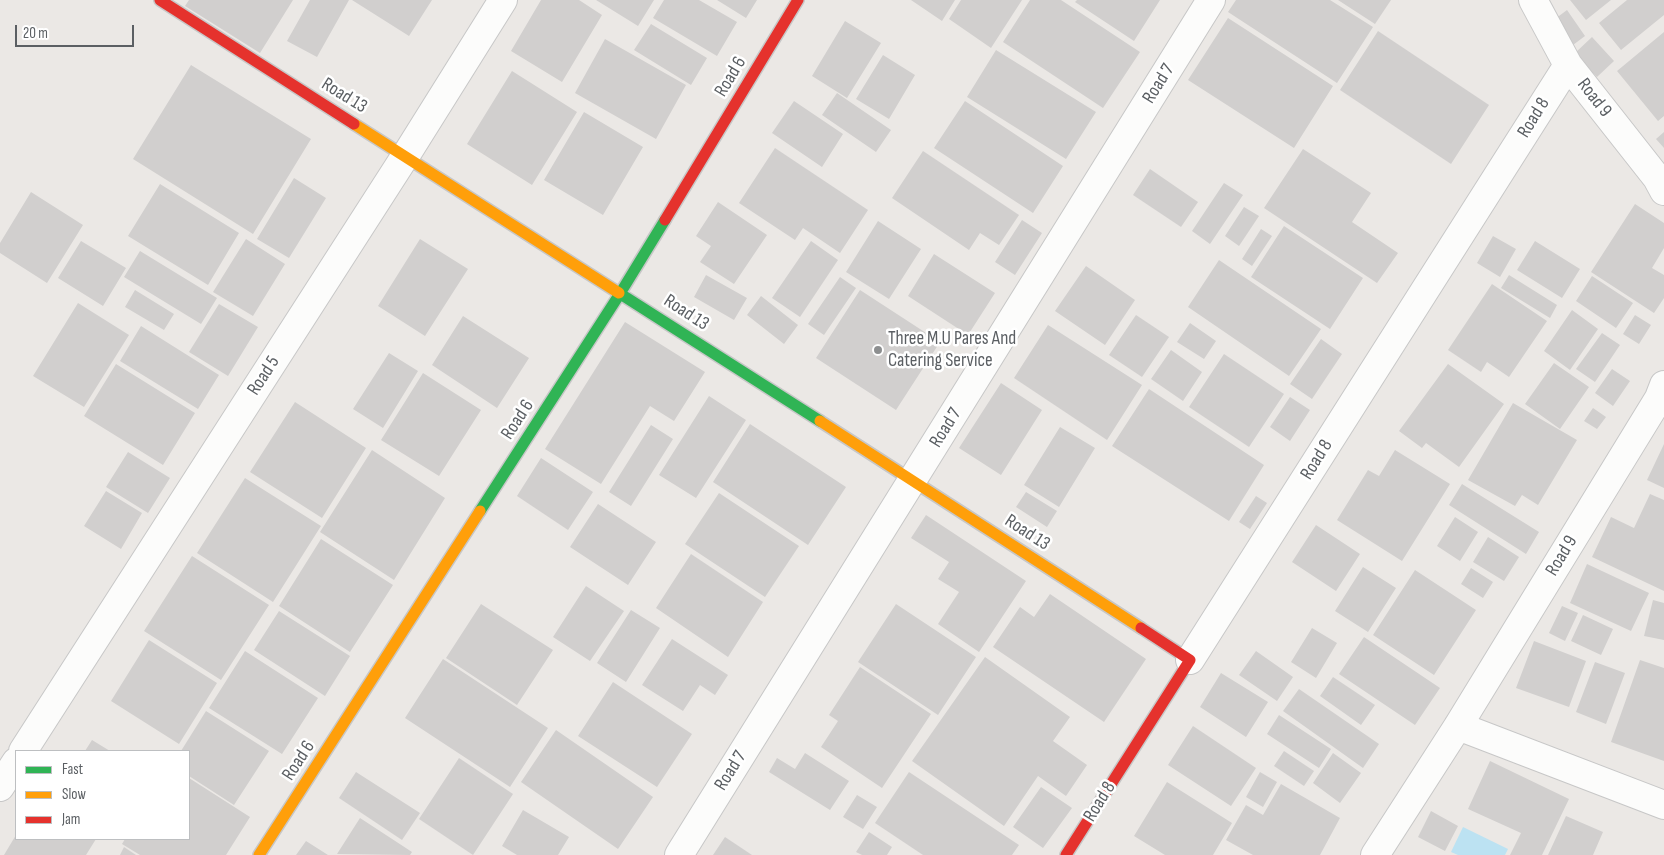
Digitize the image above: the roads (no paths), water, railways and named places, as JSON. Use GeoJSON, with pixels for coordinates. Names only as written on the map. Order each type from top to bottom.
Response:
{"type":"FeatureCollection","features":[{"type":"Feature","properties":{"kind":"street","name":"Road 13"},"geometry":{"type":"LineString","coordinates":[[160,0],[621,292],[1190,660]]}},
{"type":"Feature","properties":{"kind":"street","name":"Road 5"},"geometry":{"type":"LineString","coordinates":[[24,750],[504,0]]}},
{"type":"Feature","properties":{"kind":"street","name":"Road 6"},"geometry":{"type":"LineString","coordinates":[[259,855],[621,292],[798,0]]}},
{"type":"Feature","properties":{"kind":"street","name":"Road 7"},"geometry":{"type":"LineString","coordinates":[[679,855],[1211,0]]}},
{"type":"Feature","properties":{"kind":"street","name":"Road 9"},"geometry":{"type":"LineString","coordinates":[[1533,0],[1568,65],[1657,178],[1664,191]]}},
{"type":"Feature","properties":{"kind":"street","name":"Road 8"},"geometry":{"type":"LineString","coordinates":[[1066,855],[1568,65]]}},
{"type":"Feature","properties":{"kind":"street","name":"Road 9"},"geometry":{"type":"LineString","coordinates":[[1375,855],[1458,726],[1658,398],[1664,385]]}},
{"type":"Feature","properties":{"kind":"street"},"geometry":{"type":"LineString","coordinates":[[1458,726],[1664,805]]}},
{"type":"Feature","properties":{"kind":"street"},"geometry":{"type":"LineString","coordinates":[[0,787],[15,764]]}},
{"type":"Feature","properties":{"kind":"water"},"geometry":{"type":"Polygon","coordinates":[[[1463,827],[1508,849],[1505,855],[1458,855],[1451,852],[1463,827]]]}},
{"type":"Feature","properties":{"kind":"place","name":"Three M.U Pares And Catering Service"},"geometry":{"type":"Point","coordinates":[878,350]}}]}
